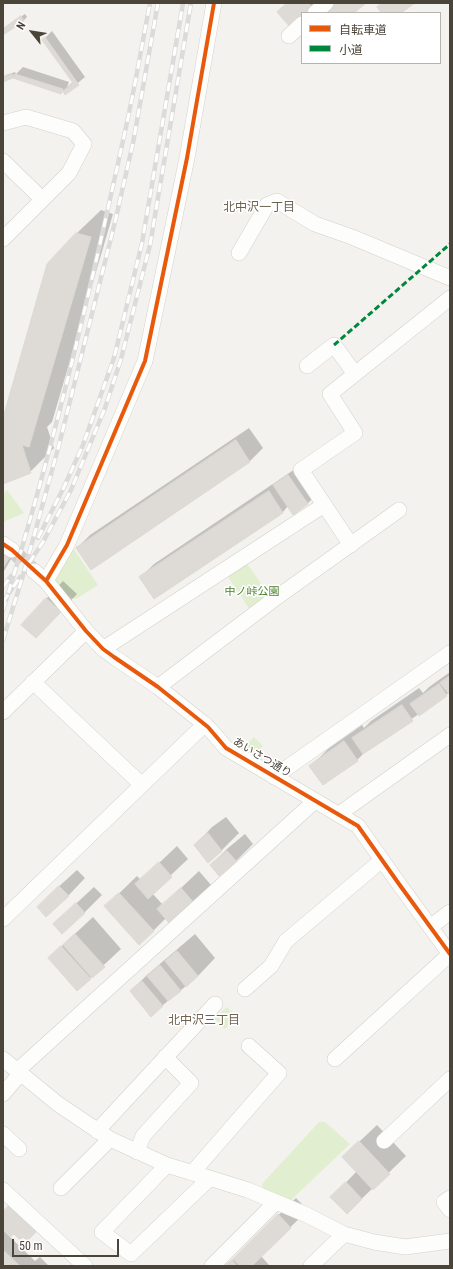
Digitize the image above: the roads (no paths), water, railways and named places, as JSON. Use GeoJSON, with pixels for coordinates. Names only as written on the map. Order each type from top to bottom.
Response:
{"type":"FeatureCollection","features":[{"type":"Feature","properties":{"kind":"street"},"geometry":{"type":"LineString","coordinates":[[46,582],[67,545],[145,361],[187,158],[214,3]]}},
{"type":"Feature","properties":{"kind":"street"},"geometry":{"type":"LineString","coordinates":[[316,12],[326,3]]}},
{"type":"Feature","properties":{"kind":"street"},"geometry":{"type":"LineString","coordinates":[[289,36],[301,25]]}},
{"type":"Feature","properties":{"kind":"street"},"geometry":{"type":"LineString","coordinates":[[3,123],[26,117],[73,131],[84,144],[69,173],[3,239]]}},
{"type":"Feature","properties":{"kind":"street"},"geometry":{"type":"LineString","coordinates":[[3,161],[42,199]]}},
{"type":"Feature","properties":{"kind":"street"},"geometry":{"type":"LineString","coordinates":[[239,253],[266,205],[277,201],[315,224],[352,237],[450,278]]}},
{"type":"Feature","properties":{"kind":"street"},"geometry":{"type":"LineString","coordinates":[[351,545],[300,470],[355,433],[330,394],[450,298]]}},
{"type":"Feature","properties":{"kind":"street"},"geometry":{"type":"LineString","coordinates":[[307,366],[334,345],[355,374]]}},
{"type":"Feature","properties":{"kind":"street"},"geometry":{"type":"LineString","coordinates":[[103,649],[324,505]]}},
{"type":"Feature","properties":{"kind":"street"},"geometry":{"type":"LineString","coordinates":[[158,687],[273,600],[399,510]]}},
{"type":"Feature","properties":{"kind":"street","name":"あいさつ通り"},"geometry":{"type":"LineString","coordinates":[[34,571],[46,582],[103,649],[158,687],[205,724],[226,748],[358,826],[450,954]]}},
{"type":"Feature","properties":{"kind":"street"},"geometry":{"type":"LineString","coordinates":[[3,712],[86,630]]}},
{"type":"Feature","properties":{"kind":"street"},"geometry":{"type":"LineString","coordinates":[[274,776],[450,653]]}},
{"type":"Feature","properties":{"kind":"street"},"geometry":{"type":"LineString","coordinates":[[33,682],[142,785]]}},
{"type":"Feature","properties":{"kind":"street"},"geometry":{"type":"LineString","coordinates":[[3,919],[205,724]]}},
{"type":"Feature","properties":{"kind":"street"},"geometry":{"type":"LineString","coordinates":[[339,814],[450,735]]}},
{"type":"Feature","properties":{"kind":"street"},"geometry":{"type":"LineString","coordinates":[[3,1094],[19,1072],[315,801]]}},
{"type":"Feature","properties":{"kind":"street"},"geometry":{"type":"LineString","coordinates":[[245,989],[271,966],[286,941],[382,860]]}},
{"type":"Feature","properties":{"kind":"street"},"geometry":{"type":"LineString","coordinates":[[430,927],[450,912]]}},
{"type":"Feature","properties":{"kind":"street"},"geometry":{"type":"LineString","coordinates":[[335,1059],[450,954]]}},
{"type":"Feature","properties":{"kind":"street"},"geometry":{"type":"LineString","coordinates":[[61,1188],[165,1057],[214,1004]]}},
{"type":"Feature","properties":{"kind":"street"},"geometry":{"type":"LineString","coordinates":[[192,1173],[279,1073],[249,1046]]}},
{"type":"Feature","properties":{"kind":"street"},"geometry":{"type":"LineString","coordinates":[[137,1152],[143,1136],[191,1083],[165,1057]]}},
{"type":"Feature","properties":{"kind":"street"},"geometry":{"type":"LineString","coordinates":[[3,1059],[58,1104],[103,1135],[168,1166],[248,1190],[307,1215],[344,1234],[374,1242],[405,1247],[450,1241]]}},
{"type":"Feature","properties":{"kind":"street"},"geometry":{"type":"LineString","coordinates":[[384,1140],[450,1079]]}},
{"type":"Feature","properties":{"kind":"street"},"geometry":{"type":"LineString","coordinates":[[3,1134],[19,1149]]}},
{"type":"Feature","properties":{"kind":"street"},"geometry":{"type":"LineString","coordinates":[[168,1166],[102,1232],[131,1254],[209,1179]]}},
{"type":"Feature","properties":{"kind":"street"},"geometry":{"type":"LineString","coordinates":[[3,1190],[85,1266]]}},
{"type":"Feature","properties":{"kind":"street"},"geometry":{"type":"LineString","coordinates":[[450,1198],[444,1202],[450,1210]]}},
{"type":"Feature","properties":{"kind":"street"},"geometry":{"type":"LineString","coordinates":[[212,1266],[276,1202]]}},
{"type":"Feature","properties":{"kind":"street"},"geometry":{"type":"LineString","coordinates":[[311,1266],[344,1234]]}},
{"type":"Feature","properties":{"kind":"tunnel"},"geometry":{"type":"LineString","coordinates":[[12,550],[34,571]]}},
{"type":"Feature","properties":{"kind":"railway"},"geometry":{"type":"LineString","coordinates":[[3,610],[37,495],[68,379],[126,127],[150,3]]}},
{"type":"Feature","properties":{"kind":"railway"},"geometry":{"type":"LineString","coordinates":[[3,640],[24,572],[59,445],[115,222],[133,143],[158,3]]}},
{"type":"Feature","properties":{"kind":"railway"},"geometry":{"type":"LineString","coordinates":[[38,538],[83,445],[114,358],[142,243],[183,3]]}},
{"type":"Feature","properties":{"kind":"railway"},"geometry":{"type":"LineString","coordinates":[[29,563],[43,542],[71,490],[105,408],[121,359],[150,245],[191,3]]}},
{"type":"Feature","properties":{"kind":"railway"},"geometry":{"type":"LineString","coordinates":[[3,587],[11,576]]}},
{"type":"Feature","properties":{"kind":"railway"},"geometry":{"type":"LineString","coordinates":[[3,602],[20,577]]}},
{"type":"Feature","properties":{"kind":"district","name":"北中沢一丁目"},"geometry":{"type":"Point","coordinates":[259,208]}},
{"type":"Feature","properties":{"kind":"district","name":"北中沢三丁目"},"geometry":{"type":"Point","coordinates":[204,1021]}},
{"type":"Feature","properties":{"kind":"park label","name":"中ノ峠公園"},"geometry":{"type":"Point","coordinates":[252,592]}}]}
